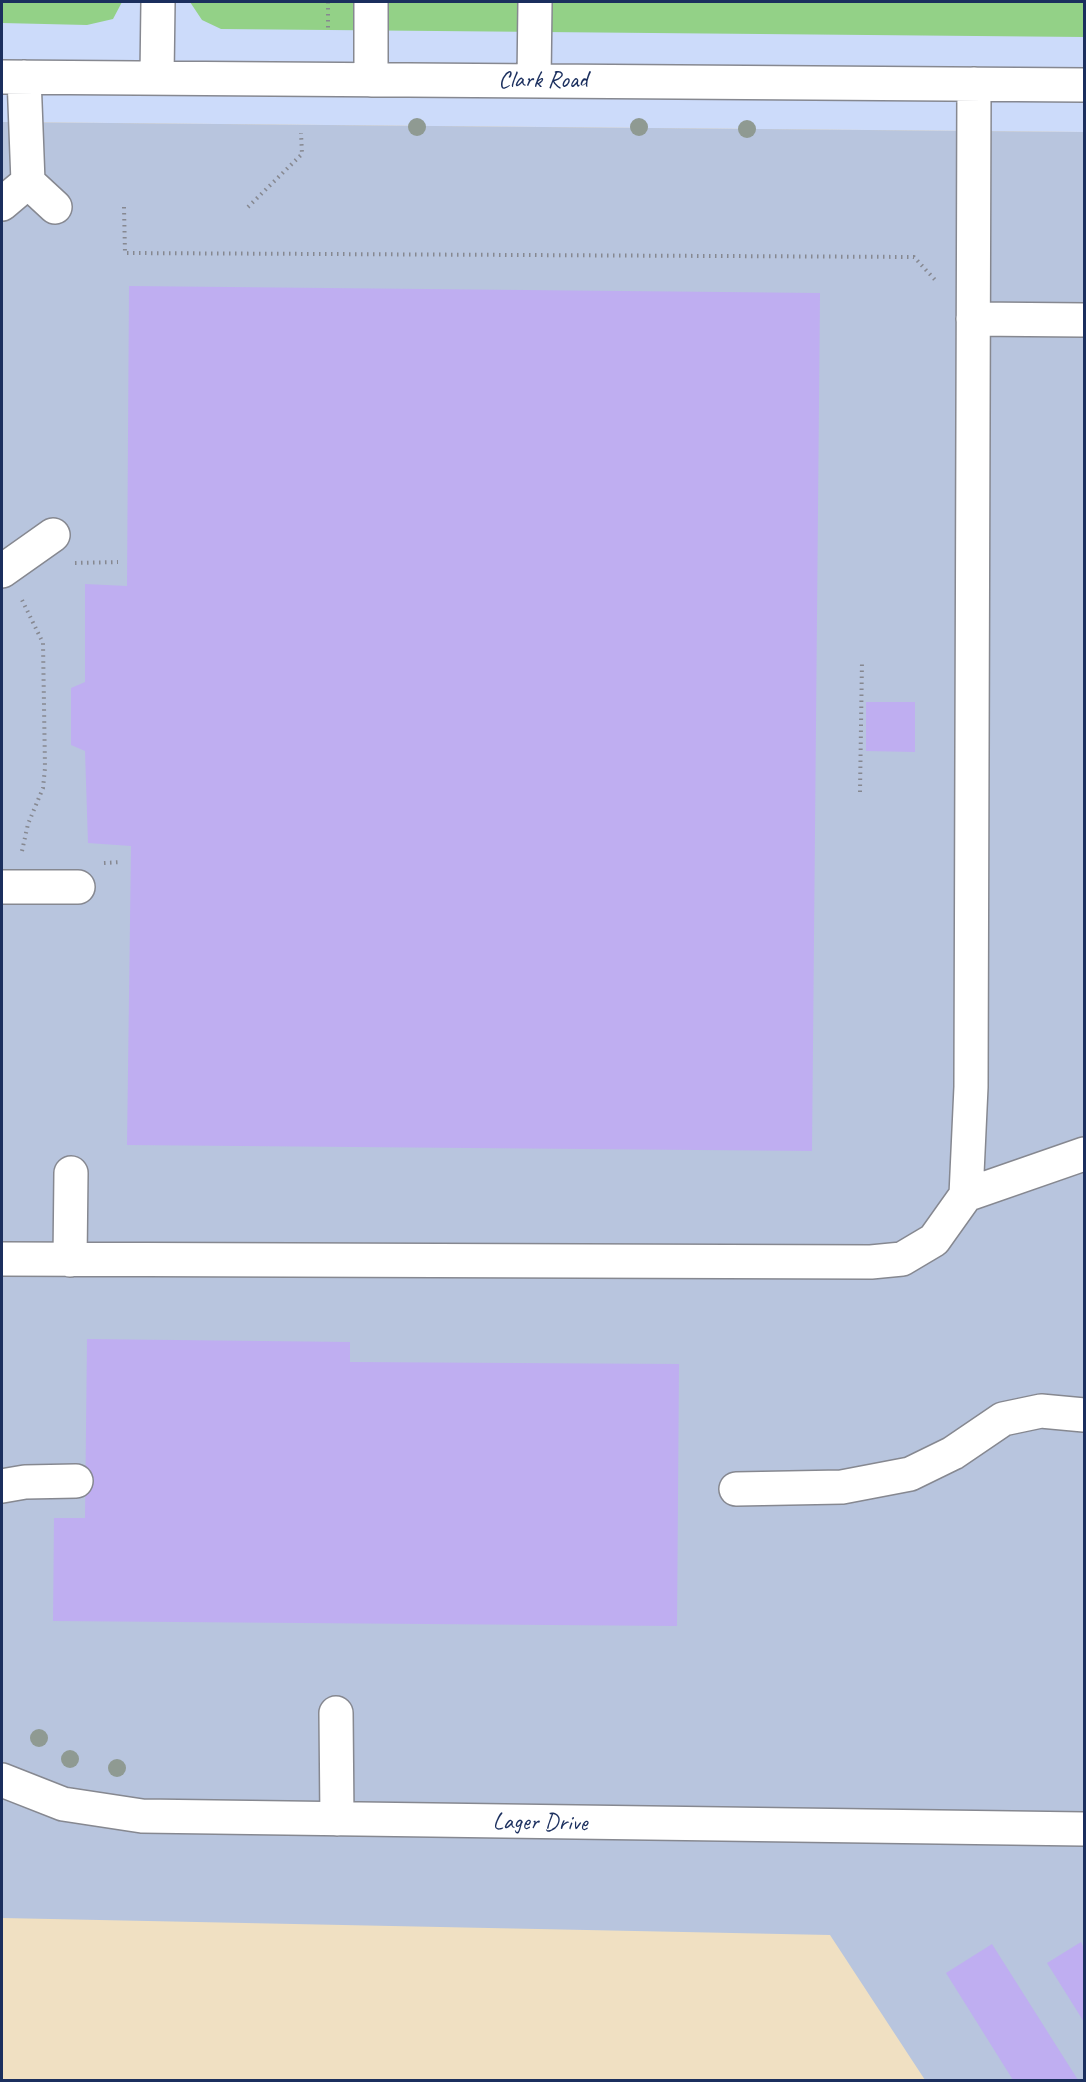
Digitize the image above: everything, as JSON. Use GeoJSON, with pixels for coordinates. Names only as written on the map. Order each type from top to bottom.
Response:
{"type":"FeatureCollection","features":[{"type":"Feature","properties":{"kind":"street"},"geometry":{"type":"LineString","coordinates":[[157,76],[158,2]]}},
{"type":"Feature","properties":{"kind":"street"},"geometry":{"type":"LineString","coordinates":[[371,2],[371,80]]}},
{"type":"Feature","properties":{"kind":"street"},"geometry":{"type":"LineString","coordinates":[[534,81],[535,2]]}},
{"type":"Feature","properties":{"kind":"street","name":"Clark Road"},"geometry":{"type":"LineString","coordinates":[[13,77],[157,76],[371,80],[1084,85]]}},
{"type":"Feature","properties":{"kind":"street"},"geometry":{"type":"LineString","coordinates":[[13,77],[28,182],[55,207]]}},
{"type":"Feature","properties":{"kind":"street"},"geometry":{"type":"LineString","coordinates":[[2,1259],[871,1262],[902,1259],[934,1240],[966,1195],[971,1075],[974,84]]}},
{"type":"Feature","properties":{"kind":"street"},"geometry":{"type":"LineString","coordinates":[[2,204],[28,182]]}},
{"type":"Feature","properties":{"kind":"street"},"geometry":{"type":"LineString","coordinates":[[973,319],[1084,320]]}},
{"type":"Feature","properties":{"kind":"street"},"geometry":{"type":"LineString","coordinates":[[10,582],[53,535]]}},
{"type":"Feature","properties":{"kind":"street"},"geometry":{"type":"LineString","coordinates":[[2,887],[78,887]]}},
{"type":"Feature","properties":{"kind":"street"},"geometry":{"type":"LineString","coordinates":[[966,1195],[1084,1154]]}},
{"type":"Feature","properties":{"kind":"street"},"geometry":{"type":"LineString","coordinates":[[70,1260],[71,1173]]}},
{"type":"Feature","properties":{"kind":"street"},"geometry":{"type":"LineString","coordinates":[[736,1489],[842,1487],[910,1474],[953,1454],[1003,1419],[1041,1411],[1084,1414]]}},
{"type":"Feature","properties":{"kind":"street"},"geometry":{"type":"LineString","coordinates":[[2,1486],[25,1482],[76,1481]]}},
{"type":"Feature","properties":{"kind":"street"},"geometry":{"type":"LineString","coordinates":[[336,1713],[337,1820]]}},
{"type":"Feature","properties":{"kind":"street","name":"Lager Drive"},"geometry":{"type":"LineString","coordinates":[[2,1779],[63,1804],[142,1816],[1084,1829]]}},
{"type":"Feature","properties":{"kind":"path"},"geometry":{"type":"LineString","coordinates":[[327,2],[328,29]]}},
{"type":"Feature","properties":{"kind":"path"},"geometry":{"type":"LineString","coordinates":[[248,207],[302,154],[302,133]]}},
{"type":"Feature","properties":{"kind":"path"},"geometry":{"type":"LineString","coordinates":[[124,207],[125,253],[914,258],[973,319]]}},
{"type":"Feature","properties":{"kind":"path"},"geometry":{"type":"LineString","coordinates":[[71,563],[118,562]]}},
{"type":"Feature","properties":{"kind":"path"},"geometry":{"type":"LineString","coordinates":[[10,582],[35,624],[43,643],[44,658],[43,788],[28,824],[22,856]]}},
{"type":"Feature","properties":{"kind":"path"},"geometry":{"type":"LineString","coordinates":[[860,792],[862,661]]}},
{"type":"Feature","properties":{"kind":"path"},"geometry":{"type":"LineString","coordinates":[[99,863],[121,862]]}},
{"type":"Feature","properties":{"kind":"shaded area"},"geometry":{"type":"Polygon","coordinates":[[[2,2],[1084,2],[1084,132],[2,122],[2,2]]]}},
{"type":"Feature","properties":{"kind":"shaded area"},"geometry":{"type":"Polygon","coordinates":[[[2,122],[1084,132],[1084,2080],[925,2080],[830,1935],[2,1918],[2,122]]]}},
{"type":"Feature","properties":{"kind":"green space"},"geometry":{"type":"Polygon","coordinates":[[[2,2],[122,2],[113,19],[87,25],[2,23],[2,2]]]}},
{"type":"Feature","properties":{"kind":"green space"},"geometry":{"type":"Polygon","coordinates":[[[190,2],[1084,2],[1084,37],[221,29],[202,20],[190,2]]]}},
{"type":"Feature","properties":{"kind":"building"},"geometry":{"type":"Polygon","coordinates":[[[129,286],[820,293],[812,1151],[127,1145],[131,846],[88,843],[85,751],[71,745],[71,688],[85,682],[85,584],[127,586],[129,286]]]}},
{"type":"Feature","properties":{"kind":"building"},"geometry":{"type":"Polygon","coordinates":[[[866,702],[915,702],[915,752],[866,751],[866,702]]]}},
{"type":"Feature","properties":{"kind":"building"},"geometry":{"type":"Polygon","coordinates":[[[87,1339],[350,1342],[350,1362],[679,1364],[677,1626],[53,1621],[54,1518],[85,1518],[87,1339]]]}},
{"type":"Feature","properties":{"kind":"building"},"geometry":{"type":"Polygon","coordinates":[[[1081,1942],[1084,1948],[1084,2022],[1047,1963],[1081,1942]]]}},
{"type":"Feature","properties":{"kind":"building"},"geometry":{"type":"Polygon","coordinates":[[[992,1944],[1078,2080],[1013,2080],[946,1973],[992,1944]]]}}]}
